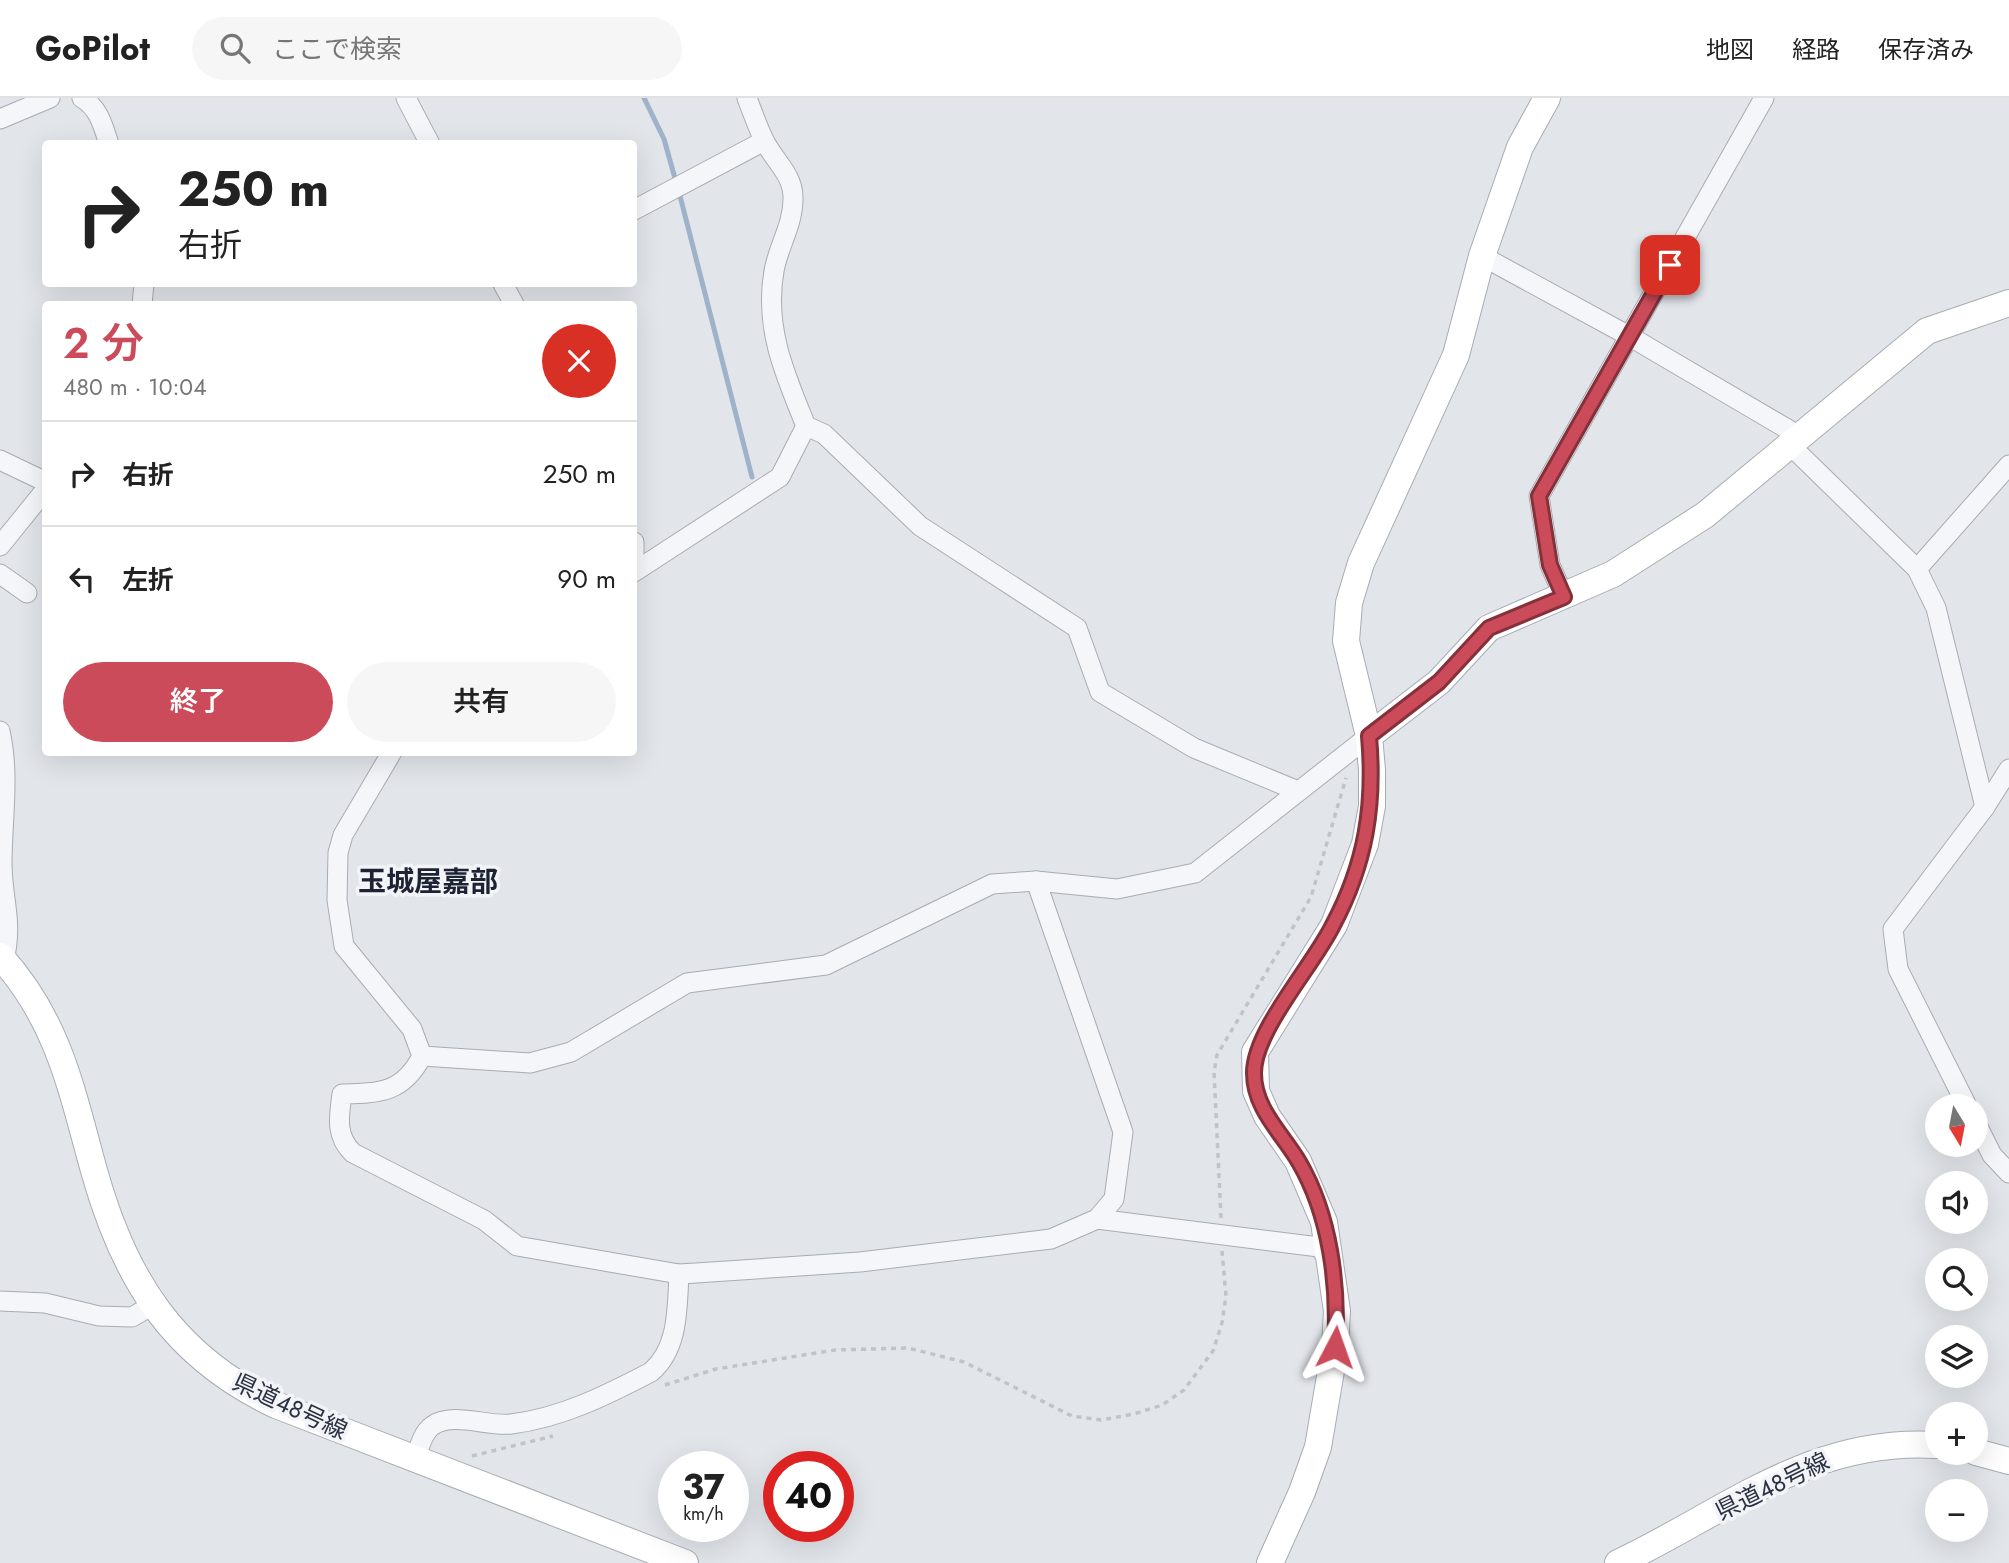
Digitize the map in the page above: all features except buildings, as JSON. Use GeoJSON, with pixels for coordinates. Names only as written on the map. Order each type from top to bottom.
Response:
{"type":"FeatureCollection","features":[{"type":"Feature","properties":{"kind":"street"},"geometry":{"type":"LineString","coordinates":[[0,119],[50,98]]}},
{"type":"Feature","properties":{"kind":"street"},"geometry":{"type":"LineString","coordinates":[[82,98],[90,103],[100,118],[108,140]]}},
{"type":"Feature","properties":{"kind":"street"},"geometry":{"type":"LineString","coordinates":[[407,98],[428,140]]}},
{"type":"Feature","properties":{"kind":"street"},"geometry":{"type":"LineString","coordinates":[[747,98],[764,141],[785,169],[794,197],[789,228],[774,268],[769,305],[778,358],[806,426],[824,434],[919,526],[1077,628],[1100,692],[1194,748],[1298,791]]}},
{"type":"Feature","properties":{"kind":"street"},"geometry":{"type":"LineString","coordinates":[[1270,1563],[1302,1492],[1318,1447],[1335,1347],[1337,1311],[1324,1222],[1314,1192],[1298,1161],[1267,1116],[1256,1091],[1255,1052],[1334,925],[1361,856],[1372,806],[1369,736],[1346,641],[1349,603],[1361,563],[1456,355],[1482,256],[1520,147],[1547,98]]}},
{"type":"Feature","properties":{"kind":"street"},"geometry":{"type":"LineString","coordinates":[[1564,597],[1550,565],[1539,496],[1764,98]]}},
{"type":"Feature","properties":{"kind":"street"},"geometry":{"type":"LineString","coordinates":[[637,208],[764,141]]}},
{"type":"Feature","properties":{"kind":"street"},"geometry":{"type":"LineString","coordinates":[[1482,256],[1629,336],[1796,441],[1917,569],[1936,608],[1985,807]]}},
{"type":"Feature","properties":{"kind":"street"},"geometry":{"type":"LineString","coordinates":[[422,1056],[530,1063],[571,1052],[687,983],[826,965],[992,884],[1036,881],[1117,889],[1195,873],[1439,682],[1489,628],[1613,574],[1705,515],[1927,331],[2009,303]]}},
{"type":"Feature","properties":{"kind":"street"},"geometry":{"type":"LineString","coordinates":[[637,570],[779,477],[806,426]]}},
{"type":"Feature","properties":{"kind":"street"},"geometry":{"type":"LineString","coordinates":[[0,460],[42,480]]}},
{"type":"Feature","properties":{"kind":"street"},"geometry":{"type":"LineString","coordinates":[[1917,569],[2009,465]]}},
{"type":"Feature","properties":{"kind":"street"},"geometry":{"type":"LineString","coordinates":[[0,547],[42,492]]}},
{"type":"Feature","properties":{"kind":"street"},"geometry":{"type":"LineString","coordinates":[[0,574],[27,593]]}},
{"type":"Feature","properties":{"kind":"street"},"geometry":{"type":"LineString","coordinates":[[0,732],[7,781],[2,867],[10,932],[1,962]]}},
{"type":"Feature","properties":{"kind":"street"},"geometry":{"type":"LineString","coordinates":[[390,756],[343,835],[338,853],[337,900],[344,946],[412,1029],[422,1056]]}},
{"type":"Feature","properties":{"kind":"street"},"geometry":{"type":"LineString","coordinates":[[1961,1094],[1898,969],[1893,929],[1985,807],[2009,769]]}},
{"type":"Feature","properties":{"kind":"street"},"geometry":{"type":"LineString","coordinates":[[422,1056],[415,1068],[395,1088],[380,1094],[342,1094],[339,1129],[344,1144],[353,1153],[484,1220],[517,1247],[680,1274],[860,1262],[1051,1239],[1097,1219],[1114,1199],[1123,1132],[1036,881]]}},
{"type":"Feature","properties":{"kind":"street","name":"県道48号線"},"geometry":{"type":"LineString","coordinates":[[1,962],[36,1006],[61,1054],[117,1240],[152,1306],[185,1344],[236,1384],[276,1405],[685,1563]]}},
{"type":"Feature","properties":{"kind":"street"},"geometry":{"type":"LineString","coordinates":[[1988,1138],[2000,1152],[2009,1173]]}},
{"type":"Feature","properties":{"kind":"street"},"geometry":{"type":"LineString","coordinates":[[1097,1219],[1319,1247],[1330,1261]]}},
{"type":"Feature","properties":{"kind":"street"},"geometry":{"type":"LineString","coordinates":[[415,1460],[427,1433],[432,1426],[440,1423],[449,1420],[510,1424],[564,1413],[652,1372],[663,1362],[676,1325],[680,1274]]}},
{"type":"Feature","properties":{"kind":"street"},"geometry":{"type":"LineString","coordinates":[[0,1301],[45,1303],[99,1316],[132,1317],[152,1306]]}},
{"type":"Feature","properties":{"kind":"street","name":"県道48号線"},"geometry":{"type":"LineString","coordinates":[[1618,1563],[1802,1466],[1838,1454],[1872,1447],[1907,1443],[1925,1444]]}},
{"type":"Feature","properties":{"kind":"street"},"geometry":{"type":"LineString","coordinates":[[1988,1455],[2009,1461]]}},
{"type":"Feature","properties":{"kind":"waterway"},"geometry":{"type":"LineString","coordinates":[[644,98],[664,139],[676,182]]}},
{"type":"Feature","properties":{"kind":"waterway"},"geometry":{"type":"LineString","coordinates":[[679,192],[752,477]]}},
{"type":"Feature","properties":{"kind":"district","name":"玉城屋嘉部"},"geometry":{"type":"Point","coordinates":[428,881]}},
{"type":"Feature","properties":{"kind":"route"},"geometry":{"type":"LineString","coordinates":[[1335,1347],[1337,1311],[1324,1222],[1314,1192],[1298,1161],[1267,1116],[1256,1091],[1255,1052],[1334,925],[1365,844],[1372,806],[1369,736],[1439,682],[1489,628],[1517,614],[1564,597],[1550,565],[1539,496],[1670,265]]}}]}
